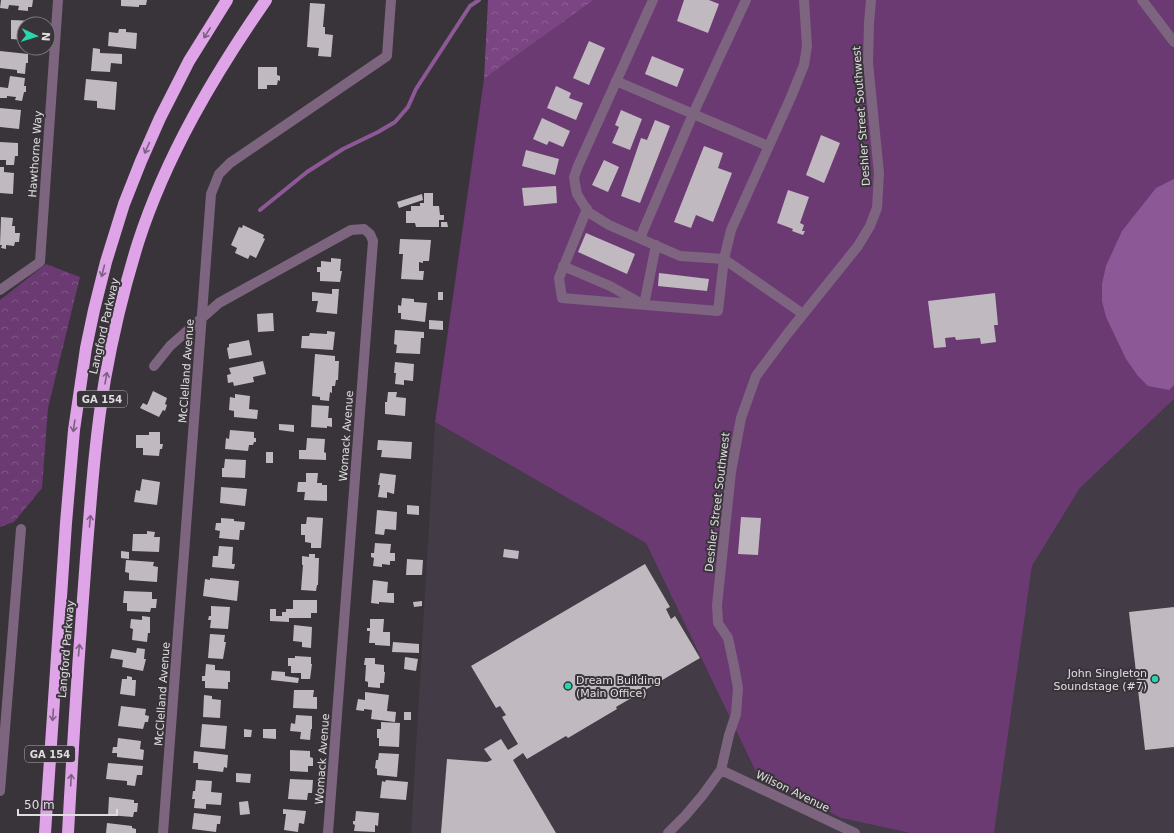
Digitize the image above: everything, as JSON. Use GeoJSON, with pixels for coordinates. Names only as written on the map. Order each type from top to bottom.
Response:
{"type":"FeatureCollection","features":[{"type":"Feature","properties":{"kind":"highway","name":"Langford Parkway"},"geometry":{"type":"LineString","coordinates":[[45,833],[66,523],[74,430],[86,348],[94,310],[106,262],[124,204],[141,161],[160,118],[189,61],[227,0]]}},
{"type":"Feature","properties":{"kind":"highway","name":"Langford Parkway"},"geometry":{"type":"LineString","coordinates":[[68,833],[75,697],[99,417],[109,360],[121,306],[139,242],[174,154],[197,108],[234,45],[266,0]]}},
{"type":"Feature","properties":{"kind":"street","name":"Hawthorne Way"},"geometry":{"type":"LineString","coordinates":[[0,290],[40,262],[58,0]]}},
{"type":"Feature","properties":{"kind":"street","name":"McClelland Avenue"},"geometry":{"type":"LineString","coordinates":[[164,833],[211,194],[219,174],[230,163],[387,56],[391,0]]}},
{"type":"Feature","properties":{"kind":"street"},"geometry":{"type":"LineString","coordinates":[[653,0],[578,166],[574,177],[578,194],[588,212],[609,225],[680,256],[724,259],[803,314]]}},
{"type":"Feature","properties":{"kind":"street"},"geometry":{"type":"LineString","coordinates":[[640,238],[693,114],[746,0]]}},
{"type":"Feature","properties":{"kind":"street"},"geometry":{"type":"LineString","coordinates":[[587,209],[559,278],[562,298],[718,311],[724,259],[731,230],[804,66],[807,46],[804,0]]}},
{"type":"Feature","properties":{"kind":"street","name":"Deshler Street Southwest"},"geometry":{"type":"LineString","coordinates":[[668,833],[702,796],[721,770],[729,735],[736,714],[738,688],[728,638],[718,624],[717,605],[731,472],[741,418],[756,376],[803,314],[858,246],[870,226],[877,208],[879,173],[868,63],[871,0]]}},
{"type":"Feature","properties":{"kind":"street"},"geometry":{"type":"LineString","coordinates":[[1142,0],[1174,42]]}},
{"type":"Feature","properties":{"kind":"street"},"geometry":{"type":"LineString","coordinates":[[616,81],[768,146]]}},
{"type":"Feature","properties":{"kind":"street","name":"Womack Avenue"},"geometry":{"type":"LineString","coordinates":[[202,318],[219,303],[351,230],[364,230],[370,234],[373,241],[328,833]]}},
{"type":"Feature","properties":{"kind":"street"},"geometry":{"type":"LineString","coordinates":[[644,305],[656,245]]}},
{"type":"Feature","properties":{"kind":"street"},"geometry":{"type":"LineString","coordinates":[[563,266],[610,286],[644,305]]}},
{"type":"Feature","properties":{"kind":"street"},"geometry":{"type":"LineString","coordinates":[[154,366],[170,346],[202,318]]}},
{"type":"Feature","properties":{"kind":"street"},"geometry":{"type":"LineString","coordinates":[[0,791],[21,529]]}},
{"type":"Feature","properties":{"kind":"street","name":"Wilson Avenue"},"geometry":{"type":"LineString","coordinates":[[721,770],[855,833]]}},
{"type":"Feature","properties":{"kind":"shaded area"},"geometry":{"type":"Polygon","coordinates":[[[1174,179],[1174,385],[1169,390],[1148,386],[1138,376],[1126,359],[1106,317],[1102,301],[1102,284],[1106,266],[1122,231],[1156,188],[1174,179]]]}},
{"type":"Feature","properties":{"kind":"shaded area"},"geometry":{"type":"Polygon","coordinates":[[[1174,399],[1174,833],[994,833],[1032,566],[1080,488],[1174,399]]]}},
{"type":"Feature","properties":{"kind":"shaded area"},"geometry":{"type":"Polygon","coordinates":[[[435,422],[646,543],[757,774],[841,818],[910,833],[411,833],[435,422]]]}},
{"type":"Feature","properties":{"kind":"green space"},"geometry":{"type":"Polygon","coordinates":[[[488,0],[594,0],[484,79],[488,0]]]}},
{"type":"Feature","properties":{"kind":"green space"},"geometry":{"type":"Polygon","coordinates":[[[594,0],[1174,0],[1174,399],[1080,488],[1032,566],[994,833],[910,833],[841,818],[757,774],[646,543],[435,422],[484,79],[594,0]]]}},
{"type":"Feature","properties":{"kind":"green space"},"geometry":{"type":"Polygon","coordinates":[[[46,264],[80,277],[48,408],[42,488],[14,522],[0,527],[0,300],[46,264]]]}},
{"type":"Feature","properties":{"kind":"building"},"geometry":{"type":"Polygon","coordinates":[[[1,0],[33,0],[32,7],[28,7],[28,11],[18,10],[19,6],[9,5],[8,9],[0,8],[1,0]]]}},
{"type":"Feature","properties":{"kind":"building"},"geometry":{"type":"Polygon","coordinates":[[[121,0],[147,0],[146,5],[139,5],[139,7],[121,6],[121,0]]]}},
{"type":"Feature","properties":{"kind":"building"},"geometry":{"type":"Polygon","coordinates":[[[684,0],[709,0],[719,4],[708,33],[677,21],[684,0]]]}},
{"type":"Feature","properties":{"kind":"building"},"geometry":{"type":"Polygon","coordinates":[[[310,3],[325,4],[323,27],[325,27],[325,34],[333,35],[331,57],[318,56],[319,48],[307,47],[310,3]]]}},
{"type":"Feature","properties":{"kind":"building"},"geometry":{"type":"Polygon","coordinates":[[[11,20],[16,20],[16,39],[11,39],[11,20]]]}},
{"type":"Feature","properties":{"kind":"building"},"geometry":{"type":"Polygon","coordinates":[[[119,29],[126,29],[126,32],[137,33],[136,49],[108,46],[109,32],[118,33],[119,29]]]}},
{"type":"Feature","properties":{"kind":"building"},"geometry":{"type":"Polygon","coordinates":[[[589,41],[605,48],[589,85],[573,78],[589,41]]]}},
{"type":"Feature","properties":{"kind":"building"},"geometry":{"type":"Polygon","coordinates":[[[93,48],[100,49],[100,53],[122,54],[122,64],[111,63],[110,72],[91,71],[93,48]]]}},
{"type":"Feature","properties":{"kind":"building"},"geometry":{"type":"Polygon","coordinates":[[[0,51],[16,53],[16,56],[28,56],[25,74],[17,73],[17,70],[0,68],[0,51]]]}},
{"type":"Feature","properties":{"kind":"building"},"geometry":{"type":"Polygon","coordinates":[[[652,56],[684,69],[677,87],[645,74],[652,56]]]}},
{"type":"Feature","properties":{"kind":"building"},"geometry":{"type":"Polygon","coordinates":[[[258,67],[277,67],[277,75],[280,76],[280,81],[278,80],[277,85],[267,85],[267,89],[258,89],[258,67]]]}},
{"type":"Feature","properties":{"kind":"building"},"geometry":{"type":"Polygon","coordinates":[[[10,76],[25,78],[24,86],[26,86],[26,92],[24,92],[22,101],[15,100],[16,97],[7,96],[7,98],[0,98],[0,87],[8,88],[10,76]]]}},
{"type":"Feature","properties":{"kind":"building"},"geometry":{"type":"Polygon","coordinates":[[[86,79],[117,82],[115,110],[97,108],[97,101],[84,100],[86,79]]]}},
{"type":"Feature","properties":{"kind":"building"},"geometry":{"type":"Polygon","coordinates":[[[556,86],[571,93],[569,98],[583,103],[576,120],[547,108],[556,86]]]}},
{"type":"Feature","properties":{"kind":"building"},"geometry":{"type":"Polygon","coordinates":[[[0,108],[21,110],[19,129],[0,127],[0,108]]]}},
{"type":"Feature","properties":{"kind":"building"},"geometry":{"type":"Polygon","coordinates":[[[621,110],[642,119],[630,150],[612,143],[619,127],[615,125],[621,110]]]}},
{"type":"Feature","properties":{"kind":"building"},"geometry":{"type":"Polygon","coordinates":[[[542,118],[570,131],[563,147],[549,141],[547,145],[533,139],[542,118]]]}},
{"type":"Feature","properties":{"kind":"building"},"geometry":{"type":"Polygon","coordinates":[[[655,120],[670,126],[640,203],[621,196],[641,138],[647,140],[655,120]]]}},
{"type":"Feature","properties":{"kind":"building"},"geometry":{"type":"Polygon","coordinates":[[[821,135],[840,143],[824,183],[806,175],[821,135]]]}},
{"type":"Feature","properties":{"kind":"building"},"geometry":{"type":"Polygon","coordinates":[[[0,142],[18,143],[18,156],[15,156],[14,165],[6,165],[6,160],[0,160],[0,142]]]}},
{"type":"Feature","properties":{"kind":"building"},"geometry":{"type":"Polygon","coordinates":[[[704,146],[723,153],[718,168],[732,173],[713,222],[696,215],[691,228],[674,222],[704,146]]]}},
{"type":"Feature","properties":{"kind":"building"},"geometry":{"type":"Polygon","coordinates":[[[526,150],[559,159],[555,175],[522,166],[526,150]]]}},
{"type":"Feature","properties":{"kind":"building"},"geometry":{"type":"Polygon","coordinates":[[[604,160],[619,167],[608,192],[592,185],[604,160]]]}},
{"type":"Feature","properties":{"kind":"building"},"geometry":{"type":"Polygon","coordinates":[[[0,167],[4,167],[4,172],[14,173],[13,194],[0,193],[0,167]]]}},
{"type":"Feature","properties":{"kind":"building"},"geometry":{"type":"Polygon","coordinates":[[[556,186],[557,203],[524,206],[522,188],[556,186]]]}},
{"type":"Feature","properties":{"kind":"building"},"geometry":{"type":"Polygon","coordinates":[[[788,190],[809,197],[800,223],[804,225],[802,231],[805,231],[803,235],[792,231],[793,229],[777,223],[788,190]]]}},
{"type":"Feature","properties":{"kind":"building"},"geometry":{"type":"Polygon","coordinates":[[[424,193],[433,193],[433,206],[439,206],[440,215],[444,215],[444,220],[439,220],[439,227],[416,227],[415,223],[406,223],[406,211],[411,211],[411,206],[420,206],[420,203],[424,203],[424,193]]]}},
{"type":"Feature","properties":{"kind":"building"},"geometry":{"type":"Polygon","coordinates":[[[422,194],[423,200],[399,208],[397,202],[422,194]]]}},
{"type":"Feature","properties":{"kind":"building"},"geometry":{"type":"Polygon","coordinates":[[[1,217],[13,218],[12,226],[15,226],[15,233],[20,233],[19,242],[15,242],[14,246],[6,245],[6,249],[1,248],[2,245],[0,245],[1,217]]]}},
{"type":"Feature","properties":{"kind":"building"},"geometry":{"type":"Polygon","coordinates":[[[441,222],[447,222],[448,227],[441,227],[441,222]]]}},
{"type":"Feature","properties":{"kind":"building"},"geometry":{"type":"Polygon","coordinates":[[[243,225],[264,235],[263,238],[265,239],[256,258],[250,255],[248,259],[235,253],[237,248],[231,245],[239,227],[242,228],[243,225]]]}},
{"type":"Feature","properties":{"kind":"building"},"geometry":{"type":"Polygon","coordinates":[[[586,233],[635,254],[627,274],[578,252],[586,233]]]}},
{"type":"Feature","properties":{"kind":"building"},"geometry":{"type":"Polygon","coordinates":[[[400,239],[431,240],[429,261],[423,261],[423,263],[419,262],[419,271],[424,271],[423,280],[401,279],[403,254],[399,254],[400,239]]]}},
{"type":"Feature","properties":{"kind":"building"},"geometry":{"type":"Polygon","coordinates":[[[331,258],[341,259],[340,271],[342,271],[340,282],[320,281],[320,272],[317,272],[317,267],[321,267],[321,261],[331,262],[331,258]]]}},
{"type":"Feature","properties":{"kind":"building"},"geometry":{"type":"Polygon","coordinates":[[[659,273],[709,279],[707,291],[658,286],[659,273]]]}},
{"type":"Feature","properties":{"kind":"building"},"geometry":{"type":"Polygon","coordinates":[[[332,289],[339,289],[337,314],[316,312],[318,301],[312,301],[312,292],[332,294],[332,289]]]}},
{"type":"Feature","properties":{"kind":"building"},"geometry":{"type":"Polygon","coordinates":[[[438,292],[443,292],[443,300],[438,300],[438,292]]]}},
{"type":"Feature","properties":{"kind":"building"},"geometry":{"type":"Polygon","coordinates":[[[995,293],[998,325],[994,325],[996,342],[981,344],[980,338],[956,340],[955,337],[945,338],[946,347],[934,348],[928,301],[995,293]]]}},
{"type":"Feature","properties":{"kind":"building"},"geometry":{"type":"Polygon","coordinates":[[[402,298],[414,299],[414,302],[427,303],[425,322],[401,319],[401,313],[398,313],[398,305],[401,306],[402,298]]]}},
{"type":"Feature","properties":{"kind":"building"},"geometry":{"type":"Polygon","coordinates":[[[273,313],[274,331],[258,332],[257,314],[273,313]]]}},
{"type":"Feature","properties":{"kind":"building"},"geometry":{"type":"Polygon","coordinates":[[[429,320],[443,321],[443,330],[429,329],[429,320]]]}},
{"type":"Feature","properties":{"kind":"building"},"geometry":{"type":"Polygon","coordinates":[[[395,330],[424,332],[424,338],[421,338],[420,354],[396,353],[397,345],[394,344],[395,330]]]}},
{"type":"Feature","properties":{"kind":"building"},"geometry":{"type":"Polygon","coordinates":[[[327,331],[335,332],[333,350],[301,348],[302,336],[309,336],[310,333],[327,334],[327,331]]]}},
{"type":"Feature","properties":{"kind":"building"},"geometry":{"type":"Polygon","coordinates":[[[249,340],[252,355],[229,359],[227,348],[229,347],[229,344],[249,340]]]}},
{"type":"Feature","properties":{"kind":"building"},"geometry":{"type":"Polygon","coordinates":[[[315,354],[335,356],[335,361],[339,361],[338,380],[336,380],[335,386],[332,386],[332,393],[330,392],[329,401],[320,400],[320,397],[312,396],[315,354]]]}},
{"type":"Feature","properties":{"kind":"building"},"geometry":{"type":"Polygon","coordinates":[[[263,361],[266,374],[253,377],[254,382],[234,386],[233,382],[228,383],[227,375],[231,374],[229,368],[263,361]]]}},
{"type":"Feature","properties":{"kind":"building"},"geometry":{"type":"Polygon","coordinates":[[[395,362],[414,364],[413,381],[404,380],[404,385],[395,384],[395,362]]]}},
{"type":"Feature","properties":{"kind":"building"},"geometry":{"type":"Polygon","coordinates":[[[153,391],[167,398],[165,411],[163,410],[159,417],[140,408],[143,403],[147,405],[153,391]]]}},
{"type":"Feature","properties":{"kind":"building"},"geometry":{"type":"Polygon","coordinates":[[[388,392],[397,392],[396,397],[406,398],[405,416],[385,414],[385,402],[387,402],[388,392]]]}},
{"type":"Feature","properties":{"kind":"building"},"geometry":{"type":"Polygon","coordinates":[[[235,394],[250,396],[249,409],[258,410],[257,419],[234,417],[234,411],[229,410],[230,397],[235,398],[235,394]]]}},
{"type":"Feature","properties":{"kind":"building"},"geometry":{"type":"Polygon","coordinates":[[[312,405],[329,406],[328,418],[332,418],[332,427],[311,427],[312,405]]]}},
{"type":"Feature","properties":{"kind":"building"},"geometry":{"type":"Polygon","coordinates":[[[279,424],[294,425],[294,432],[279,430],[279,424]]]}},
{"type":"Feature","properties":{"kind":"building"},"geometry":{"type":"Polygon","coordinates":[[[230,430],[254,432],[256,442],[254,442],[253,445],[249,445],[248,451],[225,449],[226,438],[229,439],[230,430]]]}},
{"type":"Feature","properties":{"kind":"building"},"geometry":{"type":"Polygon","coordinates":[[[149,432],[160,432],[160,444],[163,444],[162,449],[160,449],[159,456],[143,455],[143,448],[136,448],[136,435],[149,435],[149,432]]]}},
{"type":"Feature","properties":{"kind":"building"},"geometry":{"type":"Polygon","coordinates":[[[307,438],[325,439],[324,452],[326,453],[326,460],[299,459],[299,450],[306,450],[307,438]]]}},
{"type":"Feature","properties":{"kind":"building"},"geometry":{"type":"Polygon","coordinates":[[[378,440],[412,442],[411,459],[381,457],[382,450],[377,450],[378,440]]]}},
{"type":"Feature","properties":{"kind":"building"},"geometry":{"type":"Polygon","coordinates":[[[266,452],[273,452],[273,463],[266,463],[266,452]]]}},
{"type":"Feature","properties":{"kind":"building"},"geometry":{"type":"Polygon","coordinates":[[[225,459],[246,460],[245,478],[222,477],[222,468],[224,468],[225,459]]]}},
{"type":"Feature","properties":{"kind":"building"},"geometry":{"type":"Polygon","coordinates":[[[306,473],[318,473],[317,483],[327,485],[327,501],[304,500],[305,492],[297,492],[298,482],[306,482],[306,473]]]}},
{"type":"Feature","properties":{"kind":"building"},"geometry":{"type":"Polygon","coordinates":[[[380,473],[396,475],[394,494],[387,492],[387,498],[378,497],[380,473]]]}},
{"type":"Feature","properties":{"kind":"building"},"geometry":{"type":"Polygon","coordinates":[[[142,479],[160,482],[157,505],[134,502],[136,490],[140,491],[142,479]]]}},
{"type":"Feature","properties":{"kind":"building"},"geometry":{"type":"Polygon","coordinates":[[[221,487],[247,489],[245,506],[220,503],[221,487]]]}},
{"type":"Feature","properties":{"kind":"building"},"geometry":{"type":"Polygon","coordinates":[[[407,505],[419,506],[419,515],[407,514],[407,505]]]}},
{"type":"Feature","properties":{"kind":"building"},"geometry":{"type":"Polygon","coordinates":[[[377,510],[397,512],[396,530],[385,529],[384,535],[375,534],[377,510]]]}},
{"type":"Feature","properties":{"kind":"building"},"geometry":{"type":"Polygon","coordinates":[[[307,517],[323,518],[321,548],[311,548],[311,543],[305,542],[305,535],[301,535],[301,524],[306,524],[307,517]]]}},
{"type":"Feature","properties":{"kind":"building"},"geometry":{"type":"Polygon","coordinates":[[[741,517],[761,518],[758,555],[738,554],[741,517]]]}},
{"type":"Feature","properties":{"kind":"building"},"geometry":{"type":"Polygon","coordinates":[[[221,518],[245,522],[244,530],[240,530],[239,540],[219,538],[220,531],[215,530],[216,523],[221,523],[221,518]]]}},
{"type":"Feature","properties":{"kind":"building"},"geometry":{"type":"Polygon","coordinates":[[[147,531],[155,532],[154,537],[160,537],[159,552],[132,551],[133,534],[147,534],[147,531]]]}},
{"type":"Feature","properties":{"kind":"building"},"geometry":{"type":"Polygon","coordinates":[[[375,543],[391,544],[390,553],[395,553],[395,561],[390,561],[390,565],[382,564],[382,567],[373,566],[374,558],[371,557],[371,553],[374,553],[375,543]]]}},
{"type":"Feature","properties":{"kind":"building"},"geometry":{"type":"Polygon","coordinates":[[[219,546],[233,547],[232,564],[235,564],[234,569],[212,567],[213,556],[218,556],[219,546]]]}},
{"type":"Feature","properties":{"kind":"building"},"geometry":{"type":"Polygon","coordinates":[[[504,549],[519,551],[518,559],[503,557],[504,549]]]}},
{"type":"Feature","properties":{"kind":"building"},"geometry":{"type":"Polygon","coordinates":[[[121,551],[129,552],[129,559],[121,558],[121,551]]]}},
{"type":"Feature","properties":{"kind":"building"},"geometry":{"type":"Polygon","coordinates":[[[309,554],[315,554],[315,558],[319,558],[318,585],[316,591],[301,590],[303,565],[302,556],[309,557],[309,554]]]}},
{"type":"Feature","properties":{"kind":"building"},"geometry":{"type":"Polygon","coordinates":[[[407,559],[423,560],[422,575],[406,575],[407,559]]]}},
{"type":"Feature","properties":{"kind":"building"},"geometry":{"type":"Polygon","coordinates":[[[126,560],[154,562],[153,566],[158,567],[157,582],[129,580],[129,573],[125,572],[126,560]]]}},
{"type":"Feature","properties":{"kind":"building","name":"Dream Building (Main Office)"},"geometry":{"type":"Polygon","coordinates":[[[645,564],[670,607],[666,609],[671,619],[675,616],[700,658],[616,707],[617,709],[568,738],[566,736],[527,759],[523,753],[513,760],[556,833],[441,833],[447,759],[487,762],[492,760],[484,749],[501,739],[508,750],[518,744],[502,717],[506,715],[500,706],[496,708],[471,666],[645,564]]]}},
{"type":"Feature","properties":{"kind":"building"},"geometry":{"type":"Polygon","coordinates":[[[210,578],[239,581],[237,601],[203,596],[205,579],[210,580],[210,578]]]}},
{"type":"Feature","properties":{"kind":"building"},"geometry":{"type":"Polygon","coordinates":[[[373,580],[388,582],[387,593],[394,593],[394,603],[371,603],[373,580]]]}},
{"type":"Feature","properties":{"kind":"building"},"geometry":{"type":"Polygon","coordinates":[[[124,591],[152,592],[152,599],[157,599],[156,608],[151,608],[150,612],[127,611],[127,603],[123,603],[124,591]]]}},
{"type":"Feature","properties":{"kind":"building"},"geometry":{"type":"Polygon","coordinates":[[[293,600],[317,600],[317,613],[311,613],[311,618],[289,618],[289,622],[270,621],[270,609],[276,609],[276,616],[282,616],[282,612],[286,612],[286,609],[293,609],[293,600]]]}},
{"type":"Feature","properties":{"kind":"building"},"geometry":{"type":"Polygon","coordinates":[[[422,601],[422,606],[414,607],[413,602],[422,601]]]}},
{"type":"Feature","properties":{"kind":"building"},"geometry":{"type":"Polygon","coordinates":[[[211,606],[230,607],[228,629],[210,628],[211,620],[208,620],[209,616],[211,616],[211,606]]]}},
{"type":"Feature","properties":{"kind":"building","name":"John Singleton Soundstage (#7)"},"geometry":{"type":"Polygon","coordinates":[[[1174,607],[1174,747],[1145,750],[1129,612],[1174,607]]]}},
{"type":"Feature","properties":{"kind":"building"},"geometry":{"type":"Polygon","coordinates":[[[142,616],[150,617],[150,633],[148,633],[147,642],[132,640],[133,629],[130,628],[131,619],[142,620],[142,616]]]}},
{"type":"Feature","properties":{"kind":"building"},"geometry":{"type":"Polygon","coordinates":[[[370,619],[384,619],[383,632],[390,632],[390,646],[369,643],[370,631],[367,631],[367,628],[370,628],[370,619]]]}},
{"type":"Feature","properties":{"kind":"building"},"geometry":{"type":"Polygon","coordinates":[[[294,625],[312,627],[311,648],[302,647],[302,642],[293,641],[294,625]]]}},
{"type":"Feature","properties":{"kind":"building"},"geometry":{"type":"Polygon","coordinates":[[[210,634],[225,635],[224,642],[226,642],[223,659],[208,658],[210,634]]]}},
{"type":"Feature","properties":{"kind":"building"},"geometry":{"type":"Polygon","coordinates":[[[393,642],[419,644],[419,653],[392,652],[393,642]]]}},
{"type":"Feature","properties":{"kind":"building"},"geometry":{"type":"Polygon","coordinates":[[[137,648],[145,649],[144,659],[146,659],[143,671],[122,667],[123,660],[110,658],[112,649],[136,653],[137,648]]]}},
{"type":"Feature","properties":{"kind":"building"},"geometry":{"type":"Polygon","coordinates":[[[295,656],[311,657],[312,664],[310,679],[301,679],[301,673],[291,673],[291,666],[288,666],[288,658],[295,658],[295,656]]]}},
{"type":"Feature","properties":{"kind":"building"},"geometry":{"type":"Polygon","coordinates":[[[405,657],[418,659],[416,671],[404,669],[405,657]]]}},
{"type":"Feature","properties":{"kind":"building"},"geometry":{"type":"Polygon","coordinates":[[[365,658],[375,658],[375,664],[384,665],[384,683],[380,683],[380,688],[368,687],[368,682],[365,681],[365,658]]]}},
{"type":"Feature","properties":{"kind":"building"},"geometry":{"type":"Polygon","coordinates":[[[206,664],[215,665],[215,670],[230,671],[230,682],[228,682],[228,689],[205,688],[205,681],[202,681],[202,676],[205,676],[206,664]]]}},
{"type":"Feature","properties":{"kind":"building"},"geometry":{"type":"Polygon","coordinates":[[[272,671],[285,672],[285,676],[299,678],[298,683],[271,680],[272,671]]]}},
{"type":"Feature","properties":{"kind":"building"},"geometry":{"type":"Polygon","coordinates":[[[127,676],[132,677],[132,680],[136,680],[135,696],[120,694],[122,679],[127,679],[127,676]]]}},
{"type":"Feature","properties":{"kind":"building"},"geometry":{"type":"Polygon","coordinates":[[[294,690],[314,690],[313,697],[317,697],[317,709],[293,708],[294,690]]]}},
{"type":"Feature","properties":{"kind":"building"},"geometry":{"type":"Polygon","coordinates":[[[365,692],[389,695],[387,711],[396,712],[395,722],[371,719],[372,710],[356,710],[358,699],[365,700],[365,692]]]}},
{"type":"Feature","properties":{"kind":"building"},"geometry":{"type":"Polygon","coordinates":[[[204,695],[212,696],[212,699],[221,700],[220,718],[203,717],[204,695]]]}},
{"type":"Feature","properties":{"kind":"building"},"geometry":{"type":"Polygon","coordinates":[[[121,706],[146,709],[145,715],[149,716],[148,722],[145,722],[143,729],[118,726],[121,706]]]}},
{"type":"Feature","properties":{"kind":"building"},"geometry":{"type":"Polygon","coordinates":[[[404,712],[411,712],[411,720],[404,720],[404,712]]]}},
{"type":"Feature","properties":{"kind":"building"},"geometry":{"type":"Polygon","coordinates":[[[296,715],[312,716],[310,740],[300,739],[301,732],[290,731],[291,723],[295,724],[296,715]]]}},
{"type":"Feature","properties":{"kind":"building"},"geometry":{"type":"Polygon","coordinates":[[[381,722],[400,723],[399,747],[379,746],[377,729],[381,729],[381,722]]]}},
{"type":"Feature","properties":{"kind":"building"},"geometry":{"type":"Polygon","coordinates":[[[202,724],[227,726],[225,749],[200,747],[202,724]]]}},
{"type":"Feature","properties":{"kind":"building"},"geometry":{"type":"Polygon","coordinates":[[[244,729],[252,730],[251,737],[244,737],[244,729]]]}},
{"type":"Feature","properties":{"kind":"building"},"geometry":{"type":"Polygon","coordinates":[[[263,729],[276,729],[276,739],[263,738],[263,729]]]}},
{"type":"Feature","properties":{"kind":"building"},"geometry":{"type":"Polygon","coordinates":[[[118,738],[141,741],[140,749],[144,750],[143,760],[117,757],[117,753],[112,753],[113,747],[117,747],[118,738]]]}},
{"type":"Feature","properties":{"kind":"building"},"geometry":{"type":"Polygon","coordinates":[[[290,750],[310,751],[310,757],[313,758],[313,766],[308,766],[308,772],[290,771],[290,750]]]}},
{"type":"Feature","properties":{"kind":"building"},"geometry":{"type":"Polygon","coordinates":[[[194,751],[228,755],[227,768],[224,767],[223,772],[198,769],[198,763],[193,763],[194,751]]]}},
{"type":"Feature","properties":{"kind":"building"},"geometry":{"type":"Polygon","coordinates":[[[379,753],[399,754],[397,777],[377,775],[377,769],[375,768],[379,753]]]}},
{"type":"Feature","properties":{"kind":"building"},"geometry":{"type":"Polygon","coordinates":[[[108,763],[143,766],[142,775],[137,775],[135,786],[127,785],[127,781],[106,779],[108,763]]]}},
{"type":"Feature","properties":{"kind":"building"},"geometry":{"type":"Polygon","coordinates":[[[236,773],[251,774],[250,783],[236,782],[236,773]]]}},
{"type":"Feature","properties":{"kind":"building"},"geometry":{"type":"Polygon","coordinates":[[[290,779],[313,780],[312,793],[308,793],[307,800],[288,799],[290,779]]]}},
{"type":"Feature","properties":{"kind":"building"},"geometry":{"type":"Polygon","coordinates":[[[196,780],[212,781],[211,792],[222,793],[221,805],[206,804],[206,809],[194,808],[195,799],[192,799],[193,791],[195,791],[196,780]]]}},
{"type":"Feature","properties":{"kind":"building"},"geometry":{"type":"Polygon","coordinates":[[[386,780],[408,782],[406,800],[380,798],[382,781],[385,782],[386,780]]]}},
{"type":"Feature","properties":{"kind":"building"},"geometry":{"type":"Polygon","coordinates":[[[109,797],[134,800],[134,803],[138,803],[137,812],[134,812],[133,817],[108,815],[109,797]]]}},
{"type":"Feature","properties":{"kind":"building"},"geometry":{"type":"Polygon","coordinates":[[[248,801],[250,814],[240,815],[239,802],[248,801]]]}},
{"type":"Feature","properties":{"kind":"building"},"geometry":{"type":"Polygon","coordinates":[[[283,809],[306,811],[304,824],[299,823],[298,832],[284,830],[286,814],[283,814],[283,809]]]}},
{"type":"Feature","properties":{"kind":"building"},"geometry":{"type":"Polygon","coordinates":[[[356,811],[379,813],[378,826],[375,825],[375,832],[354,831],[355,825],[353,824],[353,821],[355,821],[356,811]]]}},
{"type":"Feature","properties":{"kind":"building"},"geometry":{"type":"Polygon","coordinates":[[[194,813],[221,816],[220,824],[217,824],[216,832],[192,829],[194,813]]]}},
{"type":"Feature","properties":{"kind":"building"},"geometry":{"type":"Polygon","coordinates":[[[107,823],[132,826],[132,828],[136,829],[136,833],[106,833],[107,823]]]}},
{"type":"Feature","properties":{"kind":"waterway"},"geometry":{"type":"LineString","coordinates":[[260,210],[307,172],[343,149],[395,122],[408,107],[416,89],[470,6],[479,0]]}},
{"type":"Feature","properties":{"kind":"place","name":"John Singleton Soundstage (#7)"},"geometry":{"type":"Point","coordinates":[1155,679]}},
{"type":"Feature","properties":{"kind":"place","name":"Dream Building (Main Office)"},"geometry":{"type":"Point","coordinates":[568,686]}}]}
